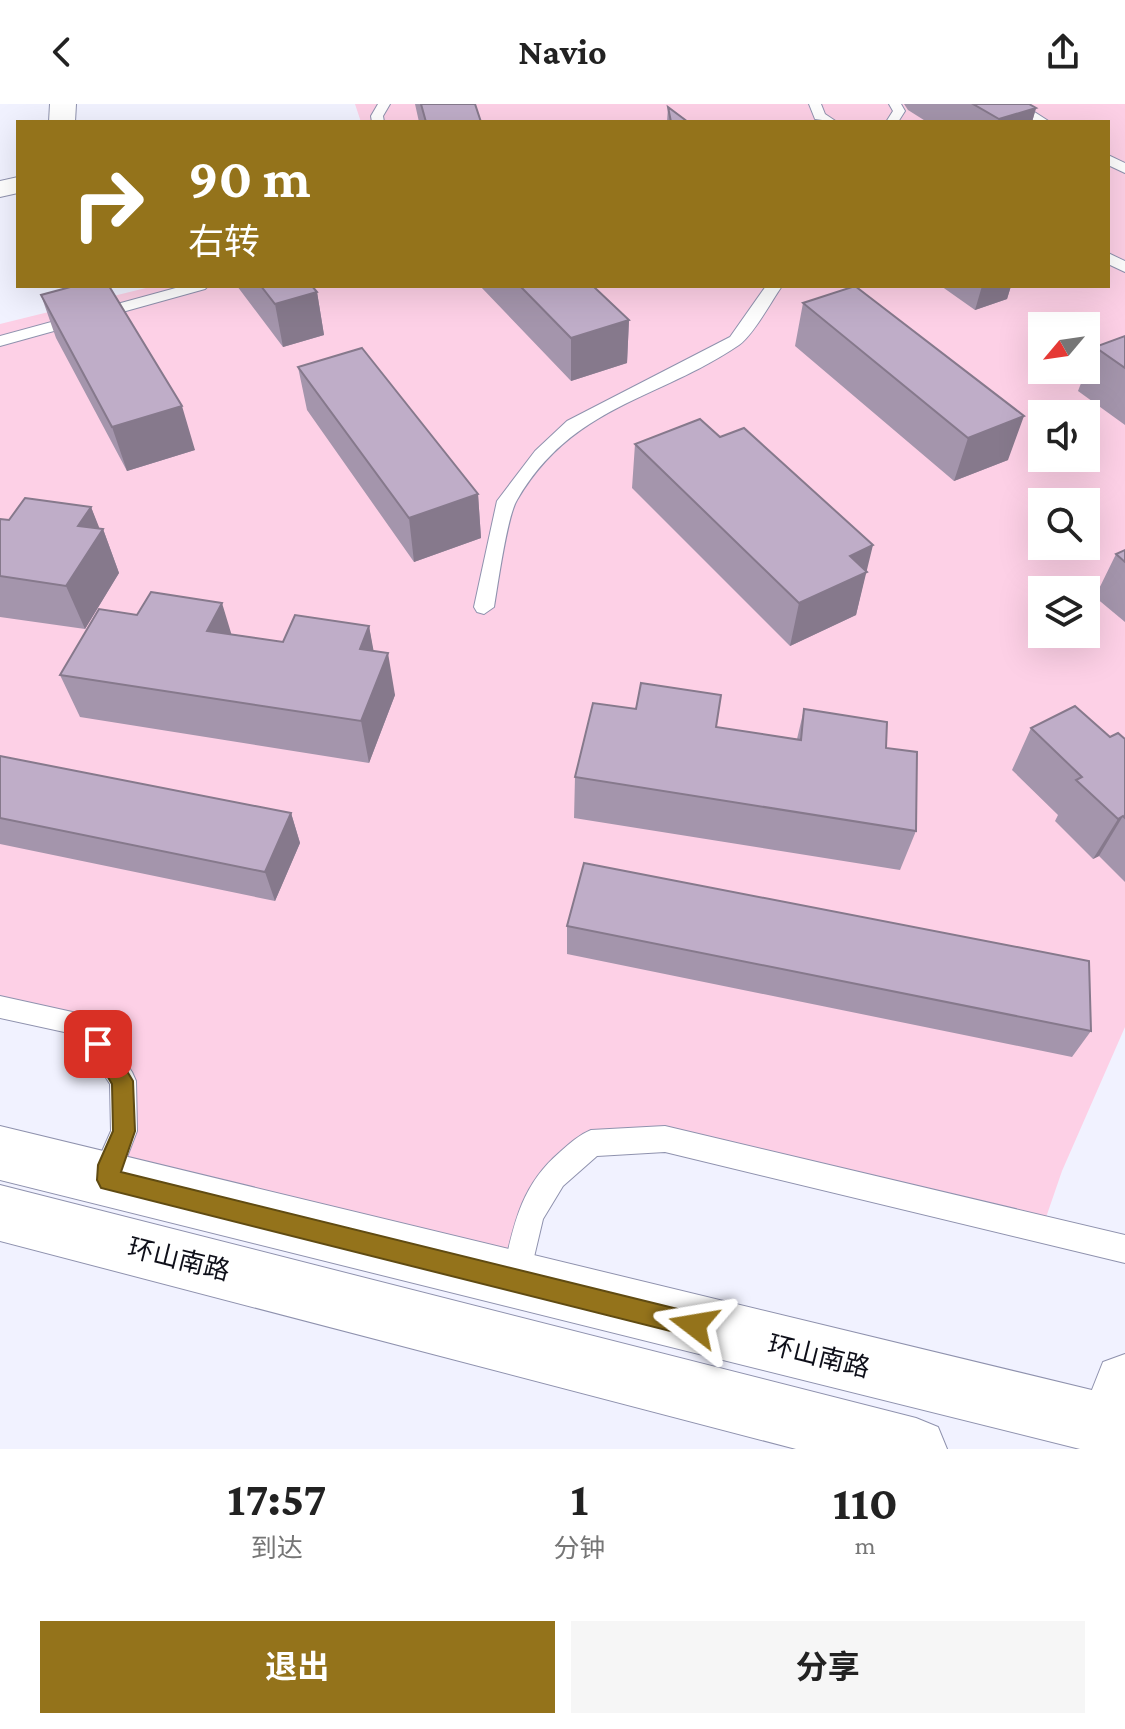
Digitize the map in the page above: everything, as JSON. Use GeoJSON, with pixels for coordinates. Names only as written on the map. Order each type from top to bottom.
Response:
{"type":"FeatureCollection","features":[{"type":"Feature","properties":{"kind":"main road","name":"环山南路"},"geometry":{"type":"LineString","coordinates":[[0,1153],[516,1281],[1120,1413]]}},
{"type":"Feature","properties":{"kind":"main road","name":"环山南路"},"geometry":{"type":"LineString","coordinates":[[0,1213],[916,1449]]}},
{"type":"Feature","properties":{"kind":"lane"},"geometry":{"type":"LineString","coordinates":[[1013,104],[1041,120]]}},
{"type":"Feature","properties":{"kind":"lane"},"geometry":{"type":"LineString","coordinates":[[812,105],[827,120]]}},
{"type":"Feature","properties":{"kind":"lane"},"geometry":{"type":"LineString","coordinates":[[0,341],[193,288]]}},
{"type":"Feature","properties":{"kind":"lane"},"geometry":{"type":"LineString","coordinates":[[484,607],[506,501],[541,455],[573,425],[633,391],[736,340],[773,288]]}},
{"type":"Feature","properties":{"kind":"lane"},"geometry":{"type":"LineString","coordinates":[[0,1007],[86,1025],[123,1081],[124,1131],[110,1165],[109,1180]]}},
{"type":"Feature","properties":{"kind":"lane"},"geometry":{"type":"LineString","coordinates":[[516,1281],[530,1214],[553,1176],[591,1143],[635,1140],[665,1139],[1125,1249]]}},
{"type":"Feature","properties":{"kind":"shaded area"},"geometry":{"type":"Polygon","coordinates":[[[355,104],[1125,104],[1125,1027],[1062,1171],[1042,1229],[665,1139],[591,1142],[553,1176],[516,1281],[109,1180],[123,1081],[86,1025],[0,1007],[0,324],[146,288],[1110,288],[1110,120],[360,120],[355,104]]]}},
{"type":"Feature","properties":{"kind":"building"},"geometry":{"type":"Polygon","coordinates":[[[421,104],[475,104],[480,120],[425,120],[421,104]]]}},
{"type":"Feature","properties":{"kind":"building"},"geometry":{"type":"Polygon","coordinates":[[[973,104],[1029,104],[1036,108],[999,119],[973,104]]]}},
{"type":"Feature","properties":{"kind":"building"},"geometry":{"type":"Polygon","coordinates":[[[668,107],[685,120],[671,120],[668,107]]]}},
{"type":"Feature","properties":{"kind":"building"},"geometry":{"type":"Polygon","coordinates":[[[67,288],[110,288],[182,406],[112,427],[41,295],[67,288]]]}},
{"type":"Feature","properties":{"kind":"building"},"geometry":{"type":"Polygon","coordinates":[[[263,288],[314,288],[317,292],[275,304],[263,288]]]}},
{"type":"Feature","properties":{"kind":"building"},"geometry":{"type":"Polygon","coordinates":[[[522,288],[595,288],[629,320],[571,338],[522,288]]]}},
{"type":"Feature","properties":{"kind":"building"},"geometry":{"type":"Polygon","coordinates":[[[858,288],[1024,416],[968,438],[803,303],[858,288]]]}},
{"type":"Feature","properties":{"kind":"building"},"geometry":{"type":"Polygon","coordinates":[[[1125,336],[1125,368],[1100,350],[1100,345],[1125,336]]]}},
{"type":"Feature","properties":{"kind":"building"},"geometry":{"type":"Polygon","coordinates":[[[362,348],[478,494],[409,518],[298,367],[362,348]]]}},
{"type":"Feature","properties":{"kind":"building"},"geometry":{"type":"Polygon","coordinates":[[[700,419],[720,437],[744,428],[873,545],[850,556],[867,572],[799,603],[635,444],[700,419]]]}},
{"type":"Feature","properties":{"kind":"building"},"geometry":{"type":"Polygon","coordinates":[[[25,498],[91,507],[78,526],[103,529],[66,586],[0,576],[0,519],[9,520],[25,498]]]}},
{"type":"Feature","properties":{"kind":"building"},"geometry":{"type":"Polygon","coordinates":[[[1125,550],[1125,562],[1116,554],[1125,550]]]}},
{"type":"Feature","properties":{"kind":"building"},"geometry":{"type":"Polygon","coordinates":[[[151,592],[222,603],[207,631],[283,642],[295,615],[369,626],[360,649],[388,653],[361,721],[60,675],[99,609],[137,615],[151,592]]]}},
{"type":"Feature","properties":{"kind":"building"},"geometry":{"type":"Polygon","coordinates":[[[641,683],[721,695],[716,727],[801,740],[804,709],[887,722],[886,748],[917,752],[916,831],[575,777],[593,703],[636,709],[641,683]]]}},
{"type":"Feature","properties":{"kind":"building"},"geometry":{"type":"Polygon","coordinates":[[[1075,706],[1110,737],[1118,733],[1125,739],[1125,818],[1118,819],[1076,780],[1082,777],[1031,728],[1075,706]]]}},
{"type":"Feature","properties":{"kind":"building"},"geometry":{"type":"Polygon","coordinates":[[[0,756],[291,813],[265,872],[0,818],[0,756]]]}},
{"type":"Feature","properties":{"kind":"building"},"geometry":{"type":"Polygon","coordinates":[[[584,863],[1089,961],[1091,1031],[567,926],[584,863]]]}},
{"type":"Feature","properties":{"kind":"route"},"geometry":{"type":"LineString","coordinates":[[98,1044],[123,1081],[124,1131],[110,1165],[109,1180],[694,1325]]}}]}
